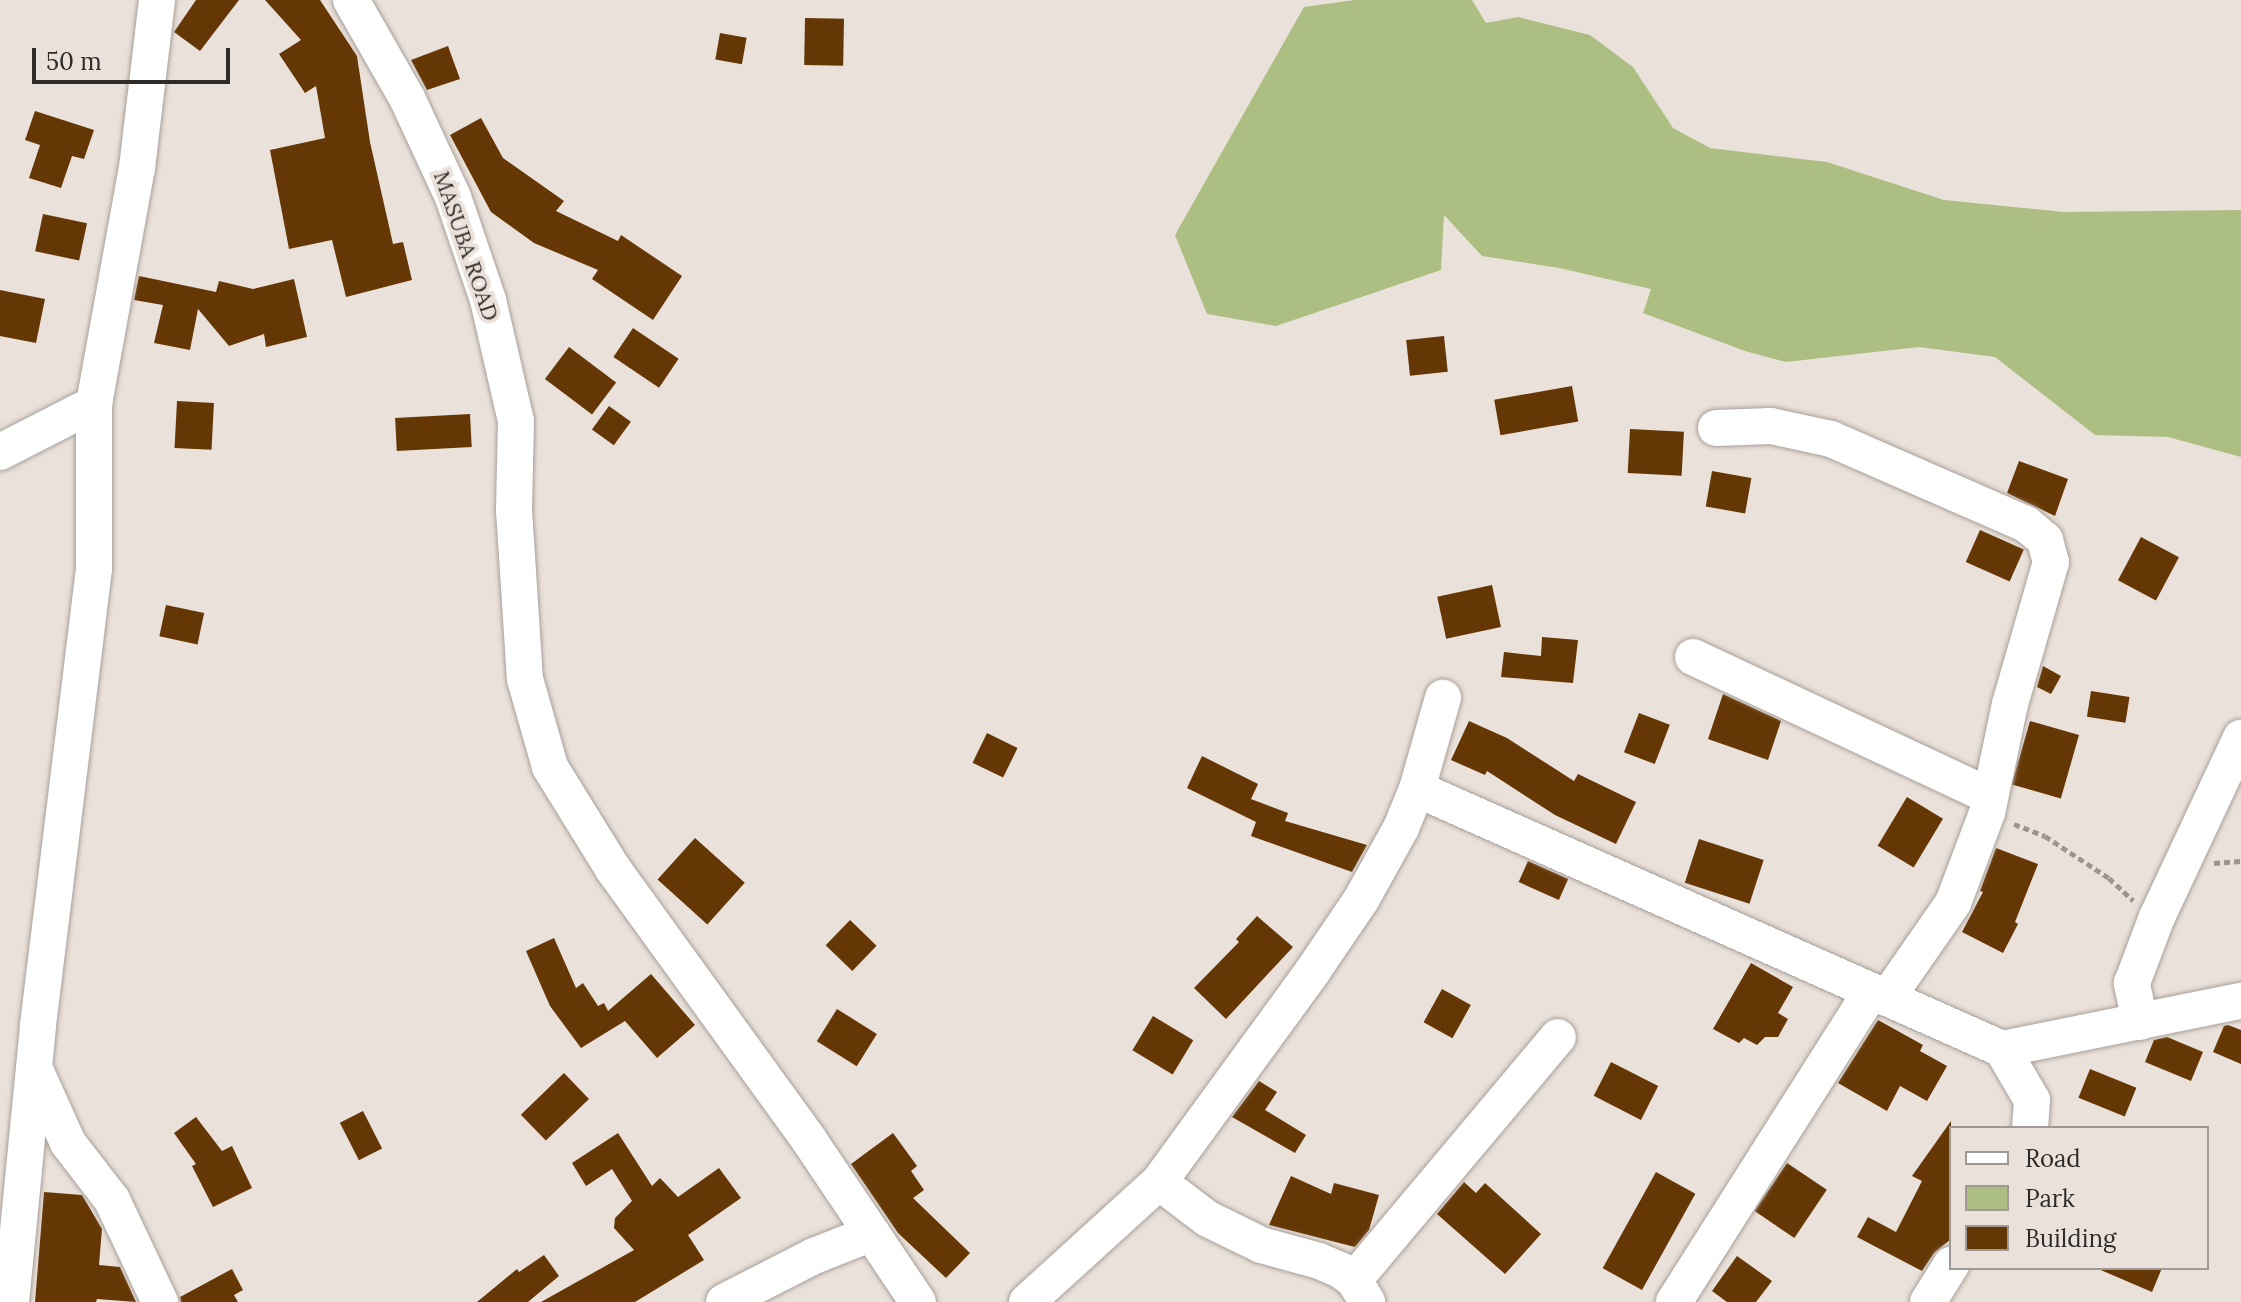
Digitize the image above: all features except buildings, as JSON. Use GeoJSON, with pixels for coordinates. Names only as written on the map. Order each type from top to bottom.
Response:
{"type":"FeatureCollection","features":[{"type":"Feature","properties":{"kind":"street"},"geometry":{"type":"LineString","coordinates":[[11,1302],[35,1068],[94,569],[94,404],[137,168],[157,0]]}},
{"type":"Feature","properties":{"kind":"street","name":"MASUBA ROAD"},"geometry":{"type":"LineString","coordinates":[[351,0],[407,98],[453,197],[488,300],[516,421],[514,510],[525,679],[550,767],[613,869],[800,1127],[918,1302]]}},
{"type":"Feature","properties":{"kind":"street"},"geometry":{"type":"LineString","coordinates":[[0,452],[94,404]]}},
{"type":"Feature","properties":{"kind":"street"},"geometry":{"type":"LineString","coordinates":[[1674,1302],[1879,995],[1953,903],[1988,804],[2010,704],[2051,562],[2045,540],[2026,524],[1831,439],[1771,426],[1716,428]]}},
{"type":"Feature","properties":{"kind":"street"},"geometry":{"type":"LineString","coordinates":[[1693,657],[1988,804]]}},
{"type":"Feature","properties":{"kind":"street"},"geometry":{"type":"LineString","coordinates":[[1027,1302],[1159,1182],[1361,900],[1401,828],[1417,789],[1443,698]]}},
{"type":"Feature","properties":{"kind":"street"},"geometry":{"type":"LineString","coordinates":[[2140,1022],[2132,983],[2157,917],[2241,738]]}},
{"type":"Feature","properties":{"kind":"street"},"geometry":{"type":"LineString","coordinates":[[1417,789],[2002,1049],[2241,1001]]}},
{"type":"Feature","properties":{"kind":"street"},"geometry":{"type":"LineString","coordinates":[[1159,1182],[1208,1219],[1261,1245],[1319,1261],[1360,1291],[1558,1037]]}},
{"type":"Feature","properties":{"kind":"street"},"geometry":{"type":"LineString","coordinates":[[2002,1049],[2032,1100],[2030,1126]]}},
{"type":"Feature","properties":{"kind":"street"},"geometry":{"type":"LineString","coordinates":[[35,1068],[68,1143],[112,1200],[160,1302]]}},
{"type":"Feature","properties":{"kind":"street"},"geometry":{"type":"LineString","coordinates":[[724,1302],[814,1256],[872,1233]]}},
{"type":"Feature","properties":{"kind":"street"},"geometry":{"type":"LineString","coordinates":[[1928,1302],[1949,1268]]}},
{"type":"Feature","properties":{"kind":"path"},"geometry":{"type":"LineString","coordinates":[[1988,804],[2045,836],[2109,878],[2157,917]]}},
{"type":"Feature","properties":{"kind":"green space"},"geometry":{"type":"Polygon","coordinates":[[[1355,0],[1472,0],[1486,23],[1518,17],[1590,35],[1633,67],[1673,128],[1710,148],[1827,162],[1944,200],[2064,212],[2241,210],[2241,457],[2168,437],[2095,435],[1995,357],[1919,347],[1786,362],[1745,351],[1643,313],[1651,289],[1559,268],[1482,256],[1444,215],[1441,270],[1276,326],[1207,314],[1175,235],[1304,7],[1355,0]]]}}]}
